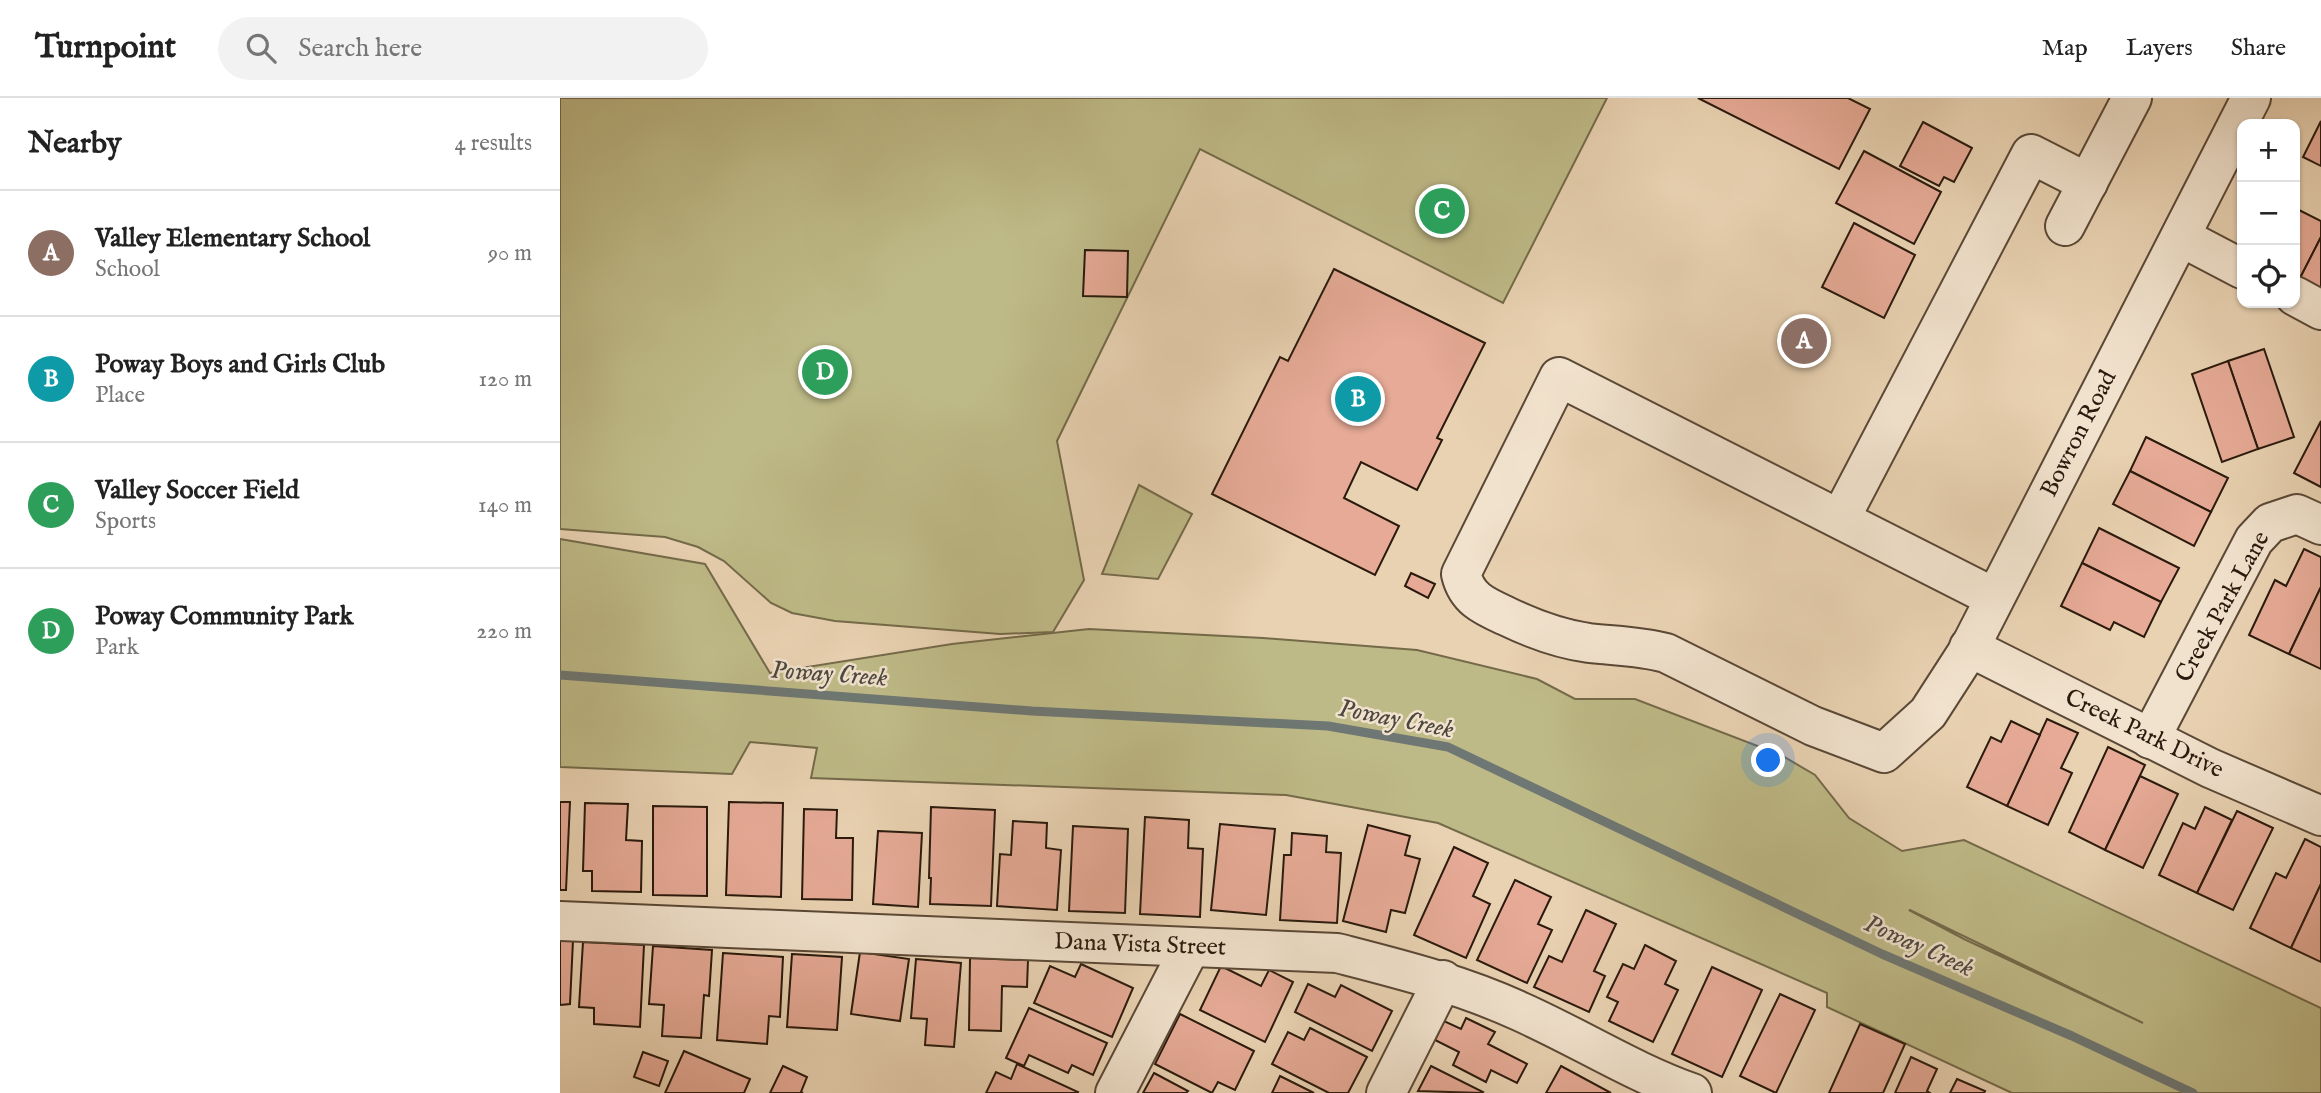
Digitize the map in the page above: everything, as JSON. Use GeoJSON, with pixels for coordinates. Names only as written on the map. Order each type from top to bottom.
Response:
{"type":"FeatureCollection","features":[{"type":"Feature","properties":{"kind":"street"},"geometry":{"type":"LineString","coordinates":[[2065,226],[2132,98]]}},
{"type":"Feature","properties":{"kind":"street","name":"Bowron Road"},"geometry":{"type":"LineString","coordinates":[[1840,519],[1559,377],[1461,574],[1470,596],[1479,604],[1537,631],[1588,643],[1640,646],[1665,653],[1813,726],[1884,753],[1928,713],[1969,648],[2252,98]]}},
{"type":"Feature","properties":{"kind":"street"},"geometry":{"type":"LineString","coordinates":[[1995,598],[1840,519],[2031,154],[2088,183]]}},
{"type":"Feature","properties":{"kind":"street"},"geometry":{"type":"LineString","coordinates":[[2181,237],[2237,266]]}},
{"type":"Feature","properties":{"kind":"street"},"geometry":{"type":"LineString","coordinates":[[2300,299],[2321,310]]}},
{"type":"Feature","properties":{"kind":"street","name":"Creek Park Lane"},"geometry":{"type":"LineString","coordinates":[[2150,739],[2254,540],[2270,523],[2297,514],[2321,525]]}},
{"type":"Feature","properties":{"kind":"street","name":"Creek Park Drive"},"geometry":{"type":"LineString","coordinates":[[1969,648],[2150,739],[2321,816]]}},
{"type":"Feature","properties":{"kind":"street","name":"Dana Vista Street"},"geometry":{"type":"LineString","coordinates":[[560,921],[1337,953],[1443,981],[1520,1011],[1669,1089]]}},
{"type":"Feature","properties":{"kind":"street"},"geometry":{"type":"LineString","coordinates":[[1115,1093],[1190,948]]}},
{"type":"Feature","properties":{"kind":"street"},"geometry":{"type":"LineString","coordinates":[[1385,1093],[1443,981]]}},
{"type":"Feature","properties":{"kind":"shaded area"},"geometry":{"type":"Polygon","coordinates":[[[560,98],[1607,98],[1503,303],[1200,149],[1057,441],[1084,580],[1053,632],[1000,634],[835,621],[792,613],[771,603],[724,561],[698,547],[665,537],[560,529],[560,98]]]}},
{"type":"Feature","properties":{"kind":"shaded area"},"geometry":{"type":"Polygon","coordinates":[[[1139,485],[1192,514],[1158,579],[1102,574],[1139,485]]]}},
{"type":"Feature","properties":{"kind":"shaded area"},"geometry":{"type":"Polygon","coordinates":[[[560,539],[705,564],[770,673],[952,644],[1089,629],[1263,638],[1417,650],[1537,679],[1575,699],[1635,699],[1781,755],[1815,775],[1849,818],[1902,851],[1964,840],[2321,1008],[2321,1093],[2012,1093],[1827,1007],[1827,993],[1438,823],[1286,795],[811,778],[817,748],[750,742],[732,774],[560,767],[560,539]],[[1909,910],[1964,939],[2143,1023],[1909,910]]]}},
{"type":"Feature","properties":{"kind":"building"},"geometry":{"type":"Polygon","coordinates":[[[1698,98],[1848,98],[1870,109],[1839,169],[1698,98]]]}},
{"type":"Feature","properties":{"kind":"building"},"geometry":{"type":"Polygon","coordinates":[[[2321,121],[2321,166],[2303,157],[2321,121]]]}},
{"type":"Feature","properties":{"kind":"building"},"geometry":{"type":"Polygon","coordinates":[[[1923,122],[1972,148],[1954,182],[1944,177],[1939,186],[1900,166],[1923,122]]]}},
{"type":"Feature","properties":{"kind":"building"},"geometry":{"type":"Polygon","coordinates":[[[1864,151],[1941,192],[1914,244],[1836,203],[1864,151]]]}},
{"type":"Feature","properties":{"kind":"building"},"geometry":{"type":"Polygon","coordinates":[[[2300,210],[2321,221],[2321,237],[2300,278],[2300,210]]]}},
{"type":"Feature","properties":{"kind":"building"},"geometry":{"type":"Polygon","coordinates":[[[1854,223],[1915,255],[1884,318],[1822,287],[1854,223]]]}},
{"type":"Feature","properties":{"kind":"building"},"geometry":{"type":"Polygon","coordinates":[[[2321,237],[2321,294],[2300,283],[2321,237]]]}},
{"type":"Feature","properties":{"kind":"building"},"geometry":{"type":"Polygon","coordinates":[[[1085,250],[1128,251],[1127,297],[1083,296],[1085,250]]]}},
{"type":"Feature","properties":{"kind":"building"},"geometry":{"type":"Polygon","coordinates":[[[1334,269],[1485,343],[1437,438],[1442,440],[1417,490],[1361,462],[1344,498],[1399,526],[1375,575],[1212,494],[1280,357],[1288,361],[1334,269]]]}},
{"type":"Feature","properties":{"kind":"building"},"geometry":{"type":"Polygon","coordinates":[[[2264,349],[2294,437],[2258,449],[2228,361],[2264,349]]]}},
{"type":"Feature","properties":{"kind":"building"},"geometry":{"type":"Polygon","coordinates":[[[2228,361],[2258,449],[2222,462],[2192,374],[2228,361]]]}},
{"type":"Feature","properties":{"kind":"building"},"geometry":{"type":"Polygon","coordinates":[[[2321,421],[2321,487],[2294,473],[2321,421]]]}},
{"type":"Feature","properties":{"kind":"building"},"geometry":{"type":"Polygon","coordinates":[[[2146,437],[2228,478],[2211,512],[2130,471],[2146,437]]]}},
{"type":"Feature","properties":{"kind":"building"},"geometry":{"type":"Polygon","coordinates":[[[2130,471],[2211,512],[2194,546],[2113,504],[2130,471]]]}},
{"type":"Feature","properties":{"kind":"building"},"geometry":{"type":"Polygon","coordinates":[[[2099,528],[2179,568],[2161,602],[2082,563],[2099,528]]]}},
{"type":"Feature","properties":{"kind":"building"},"geometry":{"type":"Polygon","coordinates":[[[2304,549],[2321,557],[2321,587],[2289,654],[2249,635],[2275,580],[2286,586],[2304,549]]]}},
{"type":"Feature","properties":{"kind":"building"},"geometry":{"type":"Polygon","coordinates":[[[2082,563],[2161,602],[2144,637],[2114,622],[2110,630],[2061,606],[2082,563]]]}},
{"type":"Feature","properties":{"kind":"building"},"geometry":{"type":"Polygon","coordinates":[[[1411,573],[1435,584],[1428,598],[1405,586],[1411,573]]]}},
{"type":"Feature","properties":{"kind":"building"},"geometry":{"type":"Polygon","coordinates":[[[2321,587],[2321,669],[2289,654],[2321,587]]]}},
{"type":"Feature","properties":{"kind":"building"},"geometry":{"type":"Polygon","coordinates":[[[2047,719],[2078,733],[2061,768],[2072,773],[2048,825],[2007,806],[2047,719]]]}},
{"type":"Feature","properties":{"kind":"building"},"geometry":{"type":"Polygon","coordinates":[[[2011,721],[2040,735],[2007,806],[1967,787],[1991,737],[2001,742],[2011,721]]]}},
{"type":"Feature","properties":{"kind":"building"},"geometry":{"type":"Polygon","coordinates":[[[2108,747],[2145,765],[2105,850],[2069,832],[2108,747]]]}},
{"type":"Feature","properties":{"kind":"building"},"geometry":{"type":"Polygon","coordinates":[[[2140,776],[2178,794],[2143,868],[2105,850],[2140,776]]]}},
{"type":"Feature","properties":{"kind":"building"},"geometry":{"type":"Polygon","coordinates":[[[560,802],[570,802],[566,890],[560,890],[560,802]]]}},
{"type":"Feature","properties":{"kind":"building"},"geometry":{"type":"Polygon","coordinates":[[[729,802],[783,803],[781,897],[726,895],[729,802]]]}},
{"type":"Feature","properties":{"kind":"building"},"geometry":{"type":"Polygon","coordinates":[[[585,803],[628,804],[626,840],[642,841],[641,892],[592,891],[592,871],[583,871],[585,803]]]}},
{"type":"Feature","properties":{"kind":"building"},"geometry":{"type":"Polygon","coordinates":[[[653,806],[707,807],[707,896],[653,895],[653,806]]]}},
{"type":"Feature","properties":{"kind":"building"},"geometry":{"type":"Polygon","coordinates":[[[931,807],[995,810],[991,906],[930,904],[931,807]]]}},
{"type":"Feature","properties":{"kind":"building"},"geometry":{"type":"Polygon","coordinates":[[[2205,807],[2232,820],[2197,893],[2159,875],[2183,823],[2195,829],[2205,807]]]}},
{"type":"Feature","properties":{"kind":"building"},"geometry":{"type":"Polygon","coordinates":[[[804,809],[837,810],[836,838],[853,838],[852,900],[802,899],[804,809]]]}},
{"type":"Feature","properties":{"kind":"building"},"geometry":{"type":"Polygon","coordinates":[[[2237,811],[2273,828],[2233,910],[2197,893],[2237,811]]]}},
{"type":"Feature","properties":{"kind":"building"},"geometry":{"type":"Polygon","coordinates":[[[1145,817],[1189,820],[1188,848],[1203,849],[1200,917],[1140,914],[1145,817]]]}},
{"type":"Feature","properties":{"kind":"building"},"geometry":{"type":"Polygon","coordinates":[[[1013,821],[1047,823],[1046,848],[1061,850],[1057,910],[997,906],[1000,854],[1011,855],[1013,821]]]}},
{"type":"Feature","properties":{"kind":"building"},"geometry":{"type":"Polygon","coordinates":[[[1220,824],[1275,829],[1266,915],[1211,910],[1220,824]]]}},
{"type":"Feature","properties":{"kind":"building"},"geometry":{"type":"Polygon","coordinates":[[[1368,825],[1410,836],[1405,855],[1420,859],[1405,913],[1391,910],[1386,932],[1343,921],[1368,825]]]}},
{"type":"Feature","properties":{"kind":"building"},"geometry":{"type":"Polygon","coordinates":[[[1073,826],[1128,829],[1125,913],[1069,911],[1073,826]]]}},
{"type":"Feature","properties":{"kind":"building"},"geometry":{"type":"Polygon","coordinates":[[[878,831],[922,833],[918,907],[873,904],[878,831]]]}},
{"type":"Feature","properties":{"kind":"building"},"geometry":{"type":"Polygon","coordinates":[[[1292,833],[1327,836],[1326,852],[1341,853],[1337,923],[1280,920],[1284,855],[1291,855],[1292,833]]]}},
{"type":"Feature","properties":{"kind":"building"},"geometry":{"type":"Polygon","coordinates":[[[2305,839],[2321,847],[2321,884],[2291,948],[2250,928],[2276,873],[2286,878],[2305,839]]]}},
{"type":"Feature","properties":{"kind":"building"},"geometry":{"type":"Polygon","coordinates":[[[1454,847],[1488,863],[1473,896],[1490,904],[1466,958],[1414,935],[1454,847]]]}},
{"type":"Feature","properties":{"kind":"building"},"geometry":{"type":"Polygon","coordinates":[[[1515,880],[1551,897],[1538,924],[1552,930],[1527,983],[1477,960],[1515,880]]]}},
{"type":"Feature","properties":{"kind":"building"},"geometry":{"type":"Polygon","coordinates":[[[2321,884],[2321,962],[2291,948],[2321,884]]]}},
{"type":"Feature","properties":{"kind":"building"},"geometry":{"type":"Polygon","coordinates":[[[1586,910],[1616,924],[1594,971],[1605,976],[1589,1012],[1534,987],[1549,956],[1562,962],[1586,910]]]}},
{"type":"Feature","properties":{"kind":"building"},"geometry":{"type":"Polygon","coordinates":[[[560,939],[573,940],[570,1004],[560,1005],[560,939]]]}},
{"type":"Feature","properties":{"kind":"building"},"geometry":{"type":"Polygon","coordinates":[[[583,942],[644,945],[640,1027],[594,1024],[594,1008],[579,1007],[583,942]]]}},
{"type":"Feature","properties":{"kind":"building"},"geometry":{"type":"Polygon","coordinates":[[[1645,945],[1676,961],[1665,984],[1678,990],[1653,1042],[1609,1021],[1618,1002],[1607,997],[1623,964],[1634,969],[1645,945]]]}},
{"type":"Feature","properties":{"kind":"building"},"geometry":{"type":"Polygon","coordinates":[[[653,946],[712,950],[709,996],[704,995],[701,1038],[662,1036],[664,1005],[649,1004],[653,946]]]}},
{"type":"Feature","properties":{"kind":"building"},"geometry":{"type":"Polygon","coordinates":[[[860,952],[909,959],[900,1021],[851,1014],[860,952]]]}},
{"type":"Feature","properties":{"kind":"building"},"geometry":{"type":"Polygon","coordinates":[[[723,953],[783,957],[780,1017],[769,1016],[767,1044],[717,1040],[723,953]]]}},
{"type":"Feature","properties":{"kind":"building"},"geometry":{"type":"Polygon","coordinates":[[[792,954],[842,957],[837,1030],[787,1027],[792,954]]]}},
{"type":"Feature","properties":{"kind":"building"},"geometry":{"type":"Polygon","coordinates":[[[970,958],[1028,960],[1027,987],[1002,986],[1001,1031],[969,1030],[970,958]]]}},
{"type":"Feature","properties":{"kind":"building"},"geometry":{"type":"Polygon","coordinates":[[[916,959],[961,963],[954,1047],[925,1045],[927,1019],[911,1018],[916,959]]]}},
{"type":"Feature","properties":{"kind":"building"},"geometry":{"type":"Polygon","coordinates":[[[1081,964],[1133,988],[1112,1037],[1034,1003],[1050,966],[1075,977],[1081,964]]]}},
{"type":"Feature","properties":{"kind":"building"},"geometry":{"type":"Polygon","coordinates":[[[1221,966],[1261,986],[1269,970],[1293,982],[1265,1042],[1200,1010],[1221,966]]]}},
{"type":"Feature","properties":{"kind":"building"},"geometry":{"type":"Polygon","coordinates":[[[1712,967],[1762,990],[1722,1077],[1672,1054],[1712,967]]]}},
{"type":"Feature","properties":{"kind":"building"},"geometry":{"type":"Polygon","coordinates":[[[1308,984],[1335,997],[1341,985],[1392,1011],[1372,1051],[1295,1012],[1308,984]]]}},
{"type":"Feature","properties":{"kind":"building"},"geometry":{"type":"Polygon","coordinates":[[[1780,994],[1815,1010],[1776,1093],[1740,1076],[1780,994]]]}},
{"type":"Feature","properties":{"kind":"building"},"geometry":{"type":"Polygon","coordinates":[[[1029,1008],[1107,1043],[1093,1075],[1072,1065],[1068,1073],[1029,1055],[1024,1066],[1006,1058],[1029,1008]]]}},
{"type":"Feature","properties":{"kind":"building"},"geometry":{"type":"Polygon","coordinates":[[[1180,1014],[1254,1051],[1235,1090],[1218,1082],[1212,1093],[1155,1064],[1180,1014]]]}},
{"type":"Feature","properties":{"kind":"building"},"geometry":{"type":"Polygon","coordinates":[[[1466,1018],[1495,1032],[1488,1044],[1527,1064],[1517,1083],[1491,1070],[1486,1082],[1453,1065],[1459,1052],[1435,1040],[1444,1021],[1461,1029],[1466,1018]]]}},
{"type":"Feature","properties":{"kind":"building"},"geometry":{"type":"Polygon","coordinates":[[[1860,1024],[1905,1044],[1883,1093],[1829,1093],[1860,1024]]]}},
{"type":"Feature","properties":{"kind":"building"},"geometry":{"type":"Polygon","coordinates":[[[1310,1028],[1367,1057],[1348,1093],[1329,1093],[1272,1064],[1288,1032],[1304,1040],[1310,1028]]]}},
{"type":"Feature","properties":{"kind":"building"},"geometry":{"type":"Polygon","coordinates":[[[684,1051],[750,1079],[744,1093],[665,1093],[684,1051]]]}},
{"type":"Feature","properties":{"kind":"building"},"geometry":{"type":"Polygon","coordinates":[[[643,1052],[668,1061],[659,1086],[634,1077],[643,1052]]]}},
{"type":"Feature","properties":{"kind":"building"},"geometry":{"type":"Polygon","coordinates":[[[1911,1057],[1937,1069],[1927,1091],[1930,1093],[1895,1093],[1911,1057]]]}},
{"type":"Feature","properties":{"kind":"building"},"geometry":{"type":"Polygon","coordinates":[[[1017,1064],[1078,1092],[986,1093],[996,1072],[1011,1079],[1017,1064]]]}},
{"type":"Feature","properties":{"kind":"building"},"geometry":{"type":"Polygon","coordinates":[[[783,1066],[807,1077],[801,1092],[803,1093],[770,1093],[783,1066]]]}},
{"type":"Feature","properties":{"kind":"building"},"geometry":{"type":"Polygon","coordinates":[[[1431,1066],[1483,1092],[1418,1091],[1431,1066]]]}},
{"type":"Feature","properties":{"kind":"building"},"geometry":{"type":"Polygon","coordinates":[[[1561,1066],[1611,1093],[1546,1093],[1561,1066]]]}},
{"type":"Feature","properties":{"kind":"building"},"geometry":{"type":"Polygon","coordinates":[[[1154,1073],[1188,1091],[1143,1093],[1154,1073]]]}},
{"type":"Feature","properties":{"kind":"building"},"geometry":{"type":"Polygon","coordinates":[[[1280,1076],[1314,1093],[1272,1093],[1280,1076]]]}},
{"type":"Feature","properties":{"kind":"building"},"geometry":{"type":"Polygon","coordinates":[[[1957,1079],[1985,1091],[1950,1093],[1957,1079]]]}},
{"type":"Feature","properties":{"kind":"waterway","name":"Poway Creek"},"geometry":{"type":"LineString","coordinates":[[560,675],[1032,711],[1328,726],[1448,747],[1882,954],[2072,1036],[2193,1093]]}},
{"type":"Feature","properties":{"kind":"place","name":"Valley Soccer Field"},"geometry":{"type":"Point","coordinates":[1442,211]}},
{"type":"Feature","properties":{"kind":"place","name":"Valley Elementary School"},"geometry":{"type":"Point","coordinates":[1804,341]}},
{"type":"Feature","properties":{"kind":"place","name":"Poway Community Park"},"geometry":{"type":"Point","coordinates":[825,372]}},
{"type":"Feature","properties":{"kind":"place","name":"Poway Boys and Girls Club"},"geometry":{"type":"Point","coordinates":[1358,399]}}]}
